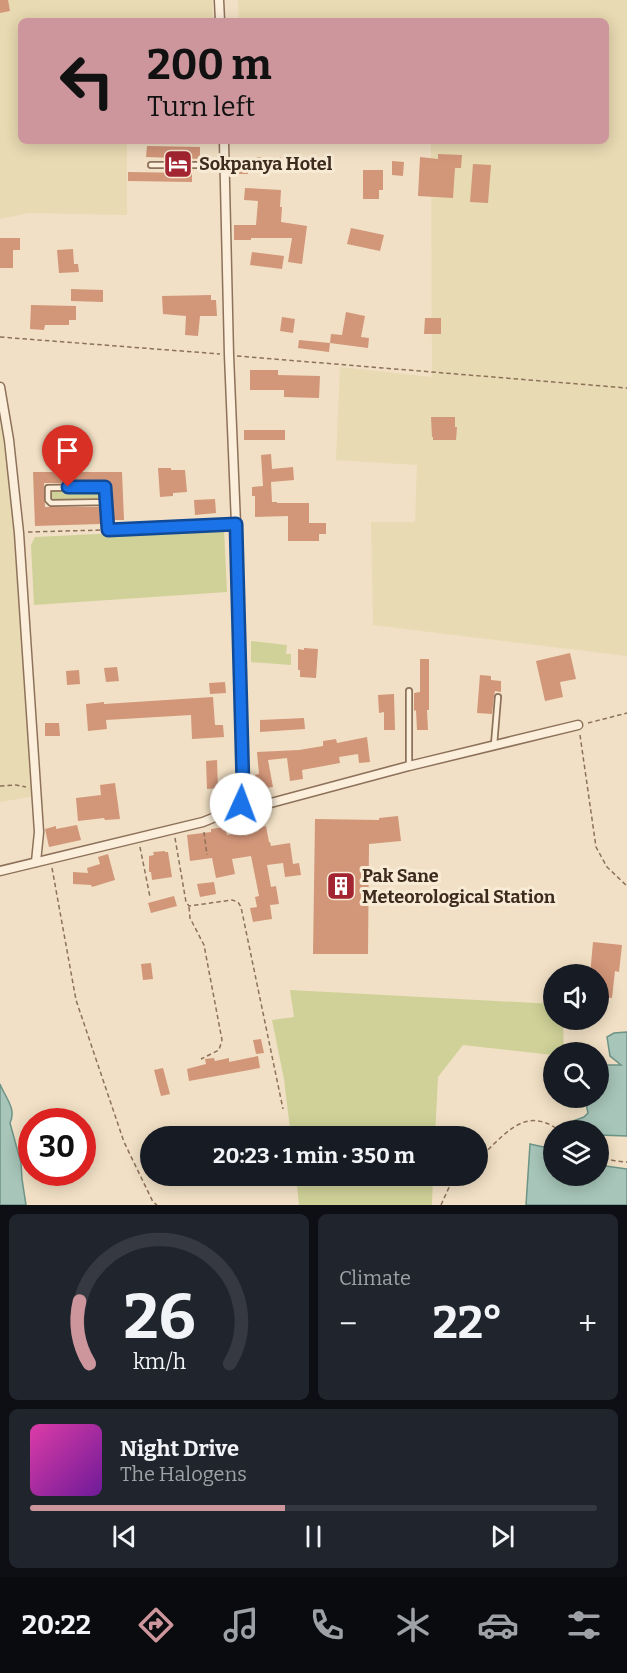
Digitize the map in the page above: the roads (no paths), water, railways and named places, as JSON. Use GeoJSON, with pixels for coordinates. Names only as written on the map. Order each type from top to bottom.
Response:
{"type":"FeatureCollection","features":[{"type":"Feature","properties":{"kind":"street"},"geometry":{"type":"LineString","coordinates":[[219,0],[220,18]]}},
{"type":"Feature","properties":{"kind":"street"},"geometry":{"type":"LineString","coordinates":[[224,144],[243,786],[241,804]]}},
{"type":"Feature","properties":{"kind":"street"},"geometry":{"type":"LineString","coordinates":[[0,387],[9,440],[19,533],[39,832],[36,862]]}},
{"type":"Feature","properties":{"kind":"street"},"geometry":{"type":"LineString","coordinates":[[0,871],[203,822],[241,804],[267,804],[409,766],[578,725]]}},
{"type":"Feature","properties":{"kind":"lane"},"geometry":{"type":"LineString","coordinates":[[151,165],[225,165]]}},
{"type":"Feature","properties":{"kind":"lane"},"geometry":{"type":"LineString","coordinates":[[107,502],[51,503],[48,500],[47,490],[50,488],[105,487],[107,502],[108,530],[236,524]]}},
{"type":"Feature","properties":{"kind":"lane"},"geometry":{"type":"LineString","coordinates":[[409,691],[409,766]]}},
{"type":"Feature","properties":{"kind":"lane"},"geometry":{"type":"LineString","coordinates":[[494,745],[498,697]]}},
{"type":"Feature","properties":{"kind":"place","name":"Sokpanya Hotel"},"geometry":{"type":"Point","coordinates":[178,164]}},
{"type":"Feature","properties":{"kind":"place","name":"Pak Sane Meteorological Station"},"geometry":{"type":"Point","coordinates":[341,886]}}]}
